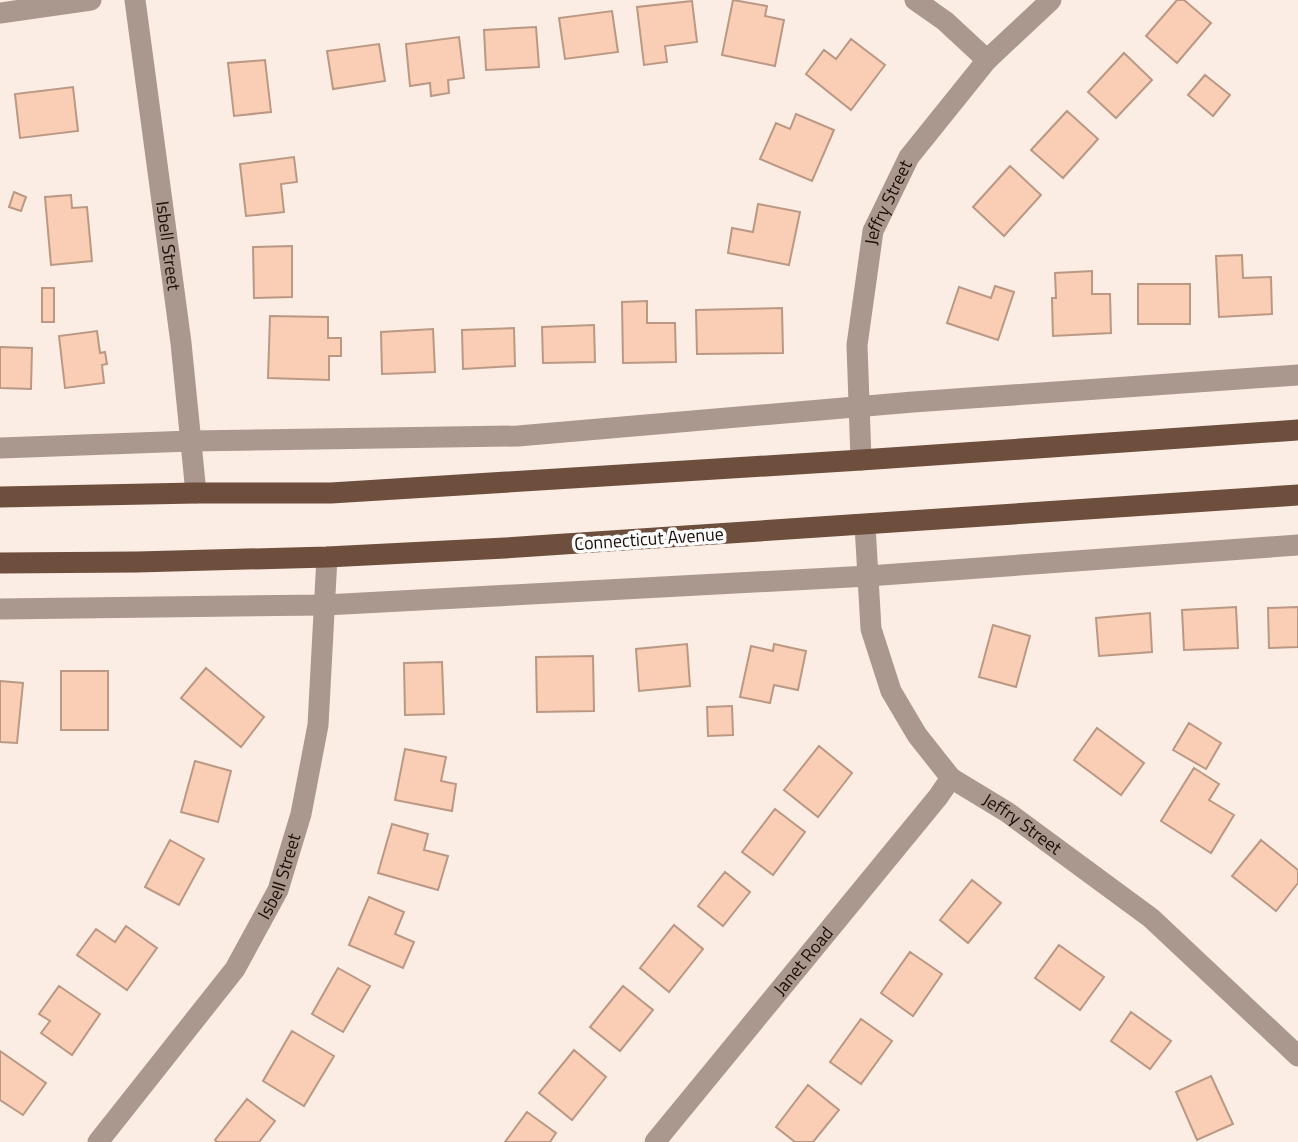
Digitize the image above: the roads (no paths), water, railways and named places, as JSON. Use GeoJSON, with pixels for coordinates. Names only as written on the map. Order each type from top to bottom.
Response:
{"type":"FeatureCollection","features":[{"type":"Feature","properties":{"kind":"main road"},"geometry":{"type":"LineString","coordinates":[[0,497],[331,493],[1298,430]]}},
{"type":"Feature","properties":{"kind":"main road","name":"Connecticut Avenue"},"geometry":{"type":"LineString","coordinates":[[0,564],[327,557],[505,548],[1298,495]]}},
{"type":"Feature","properties":{"kind":"street"},"geometry":{"type":"LineString","coordinates":[[0,13],[90,0]]}},
{"type":"Feature","properties":{"kind":"street","name":"Isbell Street"},"geometry":{"type":"LineString","coordinates":[[135,0],[181,343],[196,493]]}},
{"type":"Feature","properties":{"kind":"street"},"geometry":{"type":"LineString","coordinates":[[915,0],[945,21],[987,60]]}},
{"type":"Feature","properties":{"kind":"street","name":"Jeffry Street"},"geometry":{"type":"LineString","coordinates":[[861,460],[857,345],[873,231],[909,157],[987,60],[1051,0]]}},
{"type":"Feature","properties":{"kind":"street"},"geometry":{"type":"LineString","coordinates":[[0,447],[519,436],[859,407],[1298,375]]}},
{"type":"Feature","properties":{"kind":"street","name":"Jeffry Street"},"geometry":{"type":"LineString","coordinates":[[864,525],[871,629],[891,691],[917,735],[951,778],[1007,812],[1151,918],[1298,1056]]}},
{"type":"Feature","properties":{"kind":"street"},"geometry":{"type":"LineString","coordinates":[[0,609],[325,605],[868,576],[1298,545]]}},
{"type":"Feature","properties":{"kind":"street","name":"Isbell Street"},"geometry":{"type":"LineString","coordinates":[[98,1142],[235,969],[278,890],[301,814],[318,726],[327,557]]}},
{"type":"Feature","properties":{"kind":"street","name":"Janet Road"},"geometry":{"type":"LineString","coordinates":[[655,1142],[939,797],[951,778]]}}]}
